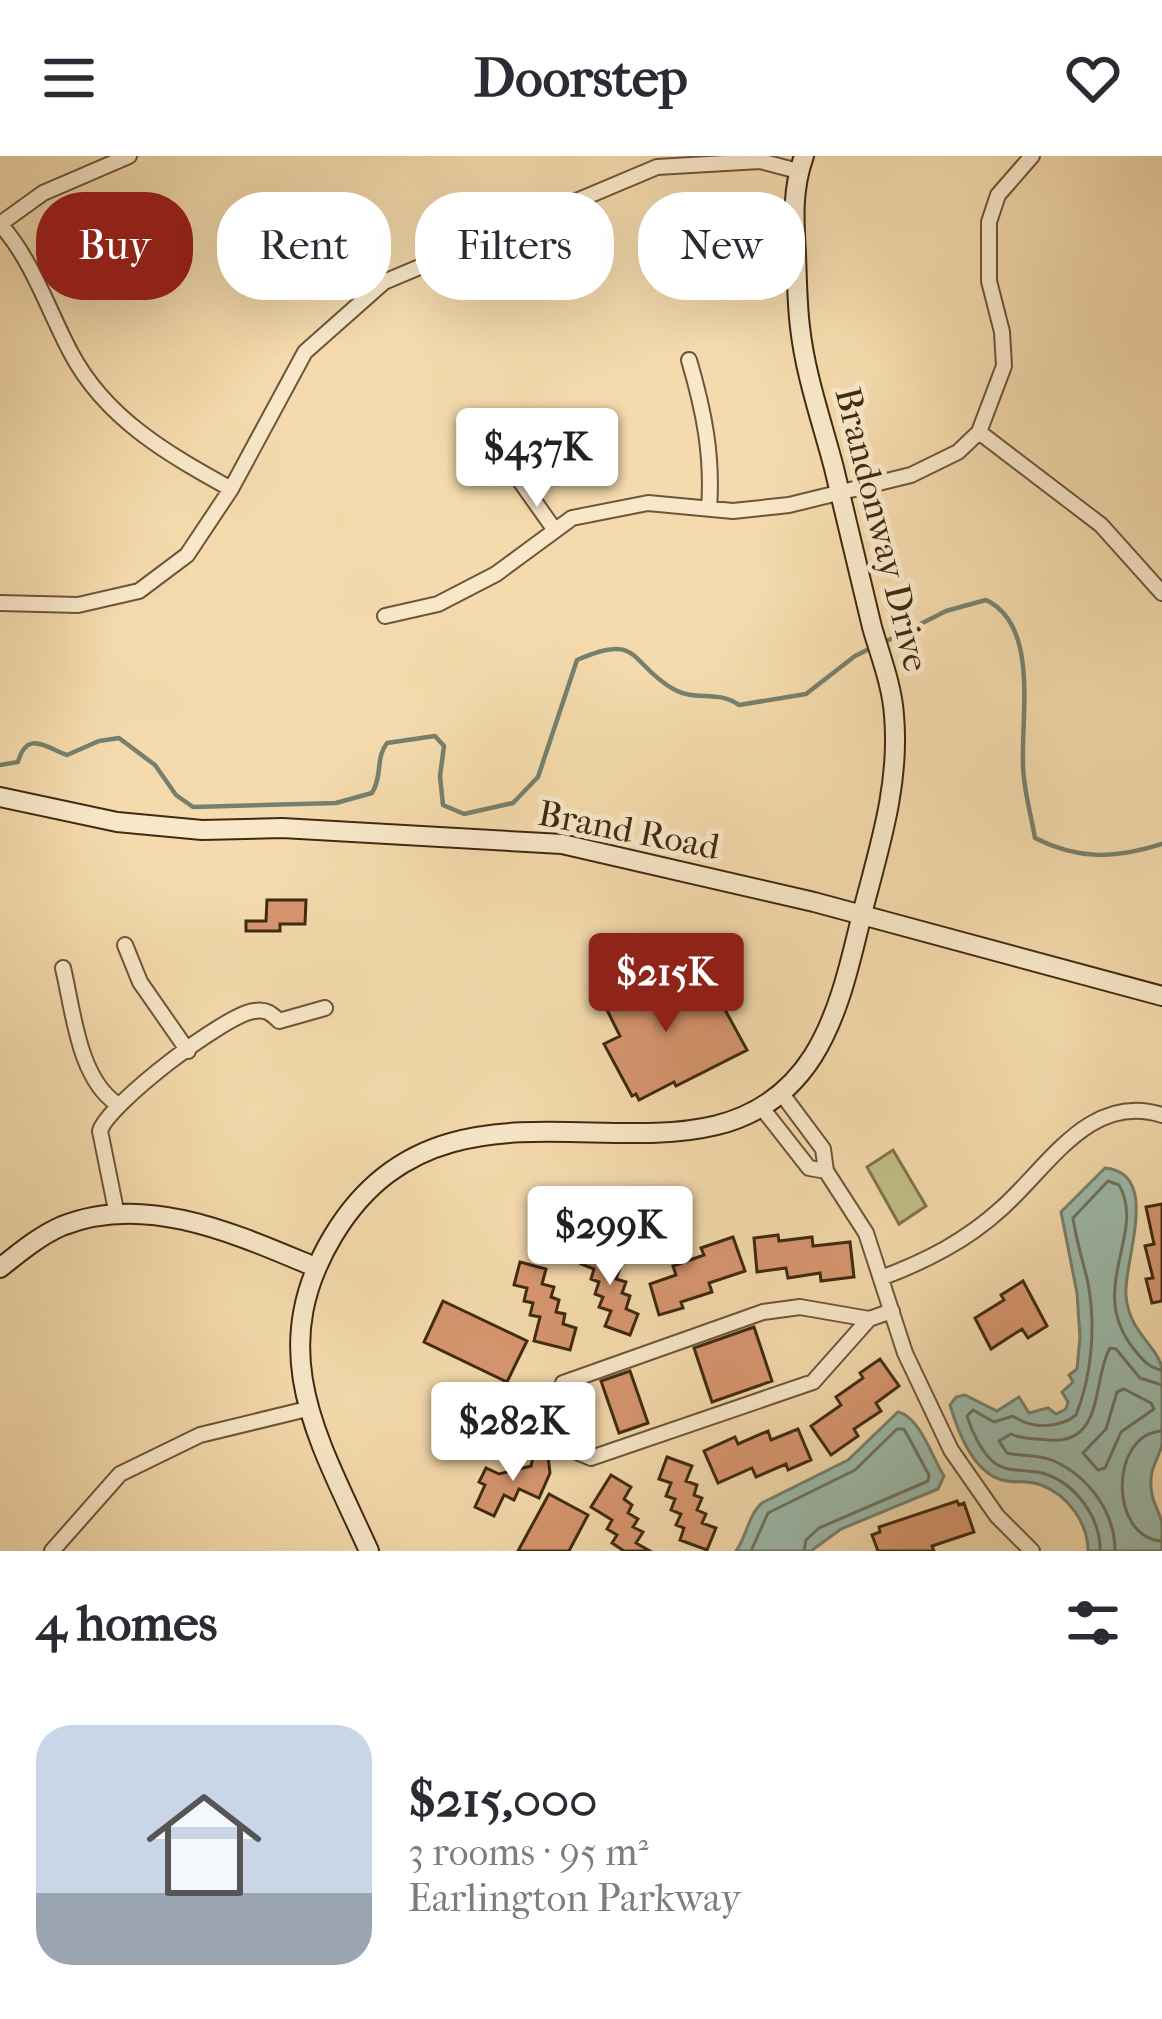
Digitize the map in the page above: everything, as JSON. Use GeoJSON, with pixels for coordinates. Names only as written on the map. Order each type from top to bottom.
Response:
{"type":"FeatureCollection","features":[{"type":"Feature","properties":{"kind":"street"},"geometry":{"type":"LineString","coordinates":[[129,156],[43,193],[0,224],[49,301],[71,353],[121,420],[231,489]]}},
{"type":"Feature","properties":{"kind":"street"},"geometry":{"type":"LineString","coordinates":[[385,616],[438,604],[496,574],[572,518],[648,503],[733,511],[789,505],[910,475],[958,452],[979,432],[1004,366],[1002,332],[989,280],[989,222],[998,195],[1032,156]]}},
{"type":"Feature","properties":{"kind":"street"},"geometry":{"type":"LineString","coordinates":[[0,603],[78,605],[139,591],[187,555],[231,489],[305,352],[384,283],[657,167],[760,161],[801,164]]}},
{"type":"Feature","properties":{"kind":"street","name":"Brandonway Drive"},"geometry":{"type":"LineString","coordinates":[[369,1551],[307,1409],[299,1372],[298,1335],[315,1267],[348,1212],[372,1188],[426,1152],[456,1140],[524,1130],[647,1135],[713,1128],[762,1108],[782,1094],[814,1055],[839,999],[895,786],[894,712],[800,330],[794,201],[801,164]]}},
{"type":"Feature","properties":{"kind":"street"},"geometry":{"type":"LineString","coordinates":[[688,360],[706,417],[709,508]]}},
{"type":"Feature","properties":{"kind":"street"},"geometry":{"type":"LineString","coordinates":[[979,432],[1101,525],[1162,593]]}},
{"type":"Feature","properties":{"kind":"street"},"geometry":{"type":"LineString","coordinates":[[499,451],[554,529]]}},
{"type":"Feature","properties":{"kind":"street","name":"Brand Road"},"geometry":{"type":"LineString","coordinates":[[0,797],[117,822],[202,830],[282,828],[562,844],[604,851],[1162,996]]}},
{"type":"Feature","properties":{"kind":"street"},"geometry":{"type":"LineString","coordinates":[[125,945],[140,982],[188,1051]]}},
{"type":"Feature","properties":{"kind":"street"},"geometry":{"type":"LineString","coordinates":[[63,968],[94,1076],[106,1096],[117,1103]]}},
{"type":"Feature","properties":{"kind":"street"},"geometry":{"type":"LineString","coordinates":[[117,1215],[100,1131],[117,1103],[248,1011],[263,1010],[279,1021],[325,1008]]}},
{"type":"Feature","properties":{"kind":"street"},"geometry":{"type":"LineString","coordinates":[[782,1094],[823,1149],[826,1171],[866,1233],[922,1394],[951,1450],[977,1490],[1026,1545],[1007,1551]]}},
{"type":"Feature","properties":{"kind":"street"},"geometry":{"type":"LineString","coordinates":[[762,1108],[809,1168],[826,1171]]}},
{"type":"Feature","properties":{"kind":"street"},"geometry":{"type":"LineString","coordinates":[[881,1278],[958,1243],[1003,1207],[1093,1120],[1137,1110],[1162,1115]]}},
{"type":"Feature","properties":{"kind":"street"},"geometry":{"type":"LineString","coordinates":[[0,1268],[61,1227],[138,1214],[221,1228],[315,1267]]}},
{"type":"Feature","properties":{"kind":"street"},"geometry":{"type":"LineString","coordinates":[[868,1319],[813,1382],[590,1458],[579,1453],[559,1398],[560,1388],[568,1382],[763,1312],[800,1307],[868,1319],[892,1311]]}},
{"type":"Feature","properties":{"kind":"street"},"geometry":{"type":"LineString","coordinates":[[52,1551],[121,1474],[200,1436],[307,1409]]}},
{"type":"Feature","properties":{"kind":"shaded area"},"geometry":{"type":"Polygon","coordinates":[[[893,1150],[926,1206],[899,1224],[867,1167],[893,1150]]]}},
{"type":"Feature","properties":{"kind":"water"},"geometry":{"type":"Polygon","coordinates":[[[1105,1168],[1122,1173],[1132,1185],[1136,1221],[1128,1309],[1162,1369],[1162,1444],[1151,1479],[1162,1523],[1162,1551],[1088,1551],[1080,1520],[1060,1496],[1035,1483],[1000,1479],[978,1464],[950,1405],[965,1395],[997,1411],[1019,1397],[1029,1413],[1048,1408],[1056,1414],[1066,1409],[1062,1392],[1073,1382],[1069,1375],[1077,1369],[1080,1337],[1077,1293],[1061,1212],[1105,1168]]]}},
{"type":"Feature","properties":{"kind":"water"},"geometry":{"type":"Polygon","coordinates":[[[898,1412],[913,1421],[930,1449],[944,1476],[938,1489],[841,1529],[811,1551],[736,1551],[762,1503],[848,1460],[898,1412]]]}},
{"type":"Feature","properties":{"kind":"building"},"geometry":{"type":"Polygon","coordinates":[[[267,900],[306,900],[305,924],[280,924],[280,931],[246,931],[246,921],[266,921],[267,900]]]}},
{"type":"Feature","properties":{"kind":"building"},"geometry":{"type":"Polygon","coordinates":[[[643,971],[666,1010],[712,986],[747,1050],[676,1086],[674,1082],[639,1100],[636,1094],[632,1096],[604,1044],[620,1036],[599,994],[617,975],[643,971]]]}},
{"type":"Feature","properties":{"kind":"building"},"geometry":{"type":"Polygon","coordinates":[[[1162,1204],[1162,1301],[1152,1303],[1146,1279],[1153,1278],[1145,1246],[1154,1244],[1146,1207],[1162,1204]]]}},
{"type":"Feature","properties":{"kind":"building"},"geometry":{"type":"Polygon","coordinates":[[[778,1235],[779,1241],[812,1237],[813,1246],[850,1242],[854,1277],[821,1281],[820,1273],[788,1278],[786,1268],[757,1272],[754,1238],[778,1235]]]}},
{"type":"Feature","properties":{"kind":"building"},"geometry":{"type":"Polygon","coordinates":[[[733,1237],[745,1271],[709,1283],[712,1292],[659,1315],[650,1284],[676,1275],[673,1266],[704,1255],[701,1248],[733,1237]]]}},
{"type":"Feature","properties":{"kind":"building"},"geometry":{"type":"Polygon","coordinates":[[[589,1242],[617,1253],[616,1279],[626,1282],[622,1293],[630,1296],[626,1309],[638,1314],[630,1335],[605,1326],[611,1311],[599,1307],[603,1297],[595,1294],[599,1282],[591,1279],[594,1269],[581,1264],[589,1242]]]}},
{"type":"Feature","properties":{"kind":"building"},"geometry":{"type":"Polygon","coordinates":[[[520,1262],[546,1269],[542,1284],[554,1287],[551,1297],[559,1300],[556,1312],[565,1314],[563,1324],[576,1328],[570,1350],[534,1341],[540,1317],[530,1315],[533,1303],[524,1301],[527,1288],[514,1285],[520,1262]]]}},
{"type":"Feature","properties":{"kind":"building"},"geometry":{"type":"Polygon","coordinates":[[[1023,1281],[1047,1326],[1028,1338],[1022,1329],[991,1349],[975,1318],[1023,1281]]]}},
{"type":"Feature","properties":{"kind":"building"},"geometry":{"type":"Polygon","coordinates":[[[443,1301],[527,1341],[507,1382],[424,1342],[443,1301]]]}},
{"type":"Feature","properties":{"kind":"building"},"geometry":{"type":"Polygon","coordinates":[[[754,1327],[772,1381],[712,1402],[694,1348],[754,1327]]]}},
{"type":"Feature","properties":{"kind":"building"},"geometry":{"type":"Polygon","coordinates":[[[880,1359],[899,1386],[876,1403],[881,1411],[854,1429],[858,1436],[831,1455],[811,1426],[841,1405],[836,1397],[880,1359]]]}},
{"type":"Feature","properties":{"kind":"building"},"geometry":{"type":"Polygon","coordinates":[[[630,1371],[648,1423],[619,1433],[601,1381],[630,1371]]]}},
{"type":"Feature","properties":{"kind":"building"},"geometry":{"type":"Polygon","coordinates":[[[502,1385],[527,1398],[535,1413],[526,1424],[515,1416],[485,1428],[478,1440],[465,1433],[468,1427],[457,1421],[467,1402],[476,1407],[481,1398],[491,1404],[502,1385]]]}},
{"type":"Feature","properties":{"kind":"building"},"geometry":{"type":"Polygon","coordinates":[[[798,1429],[811,1460],[788,1470],[786,1464],[756,1477],[752,1468],[718,1483],[704,1451],[735,1437],[738,1444],[768,1431],[771,1440],[798,1429]]]}},
{"type":"Feature","properties":{"kind":"building"},"geometry":{"type":"Polygon","coordinates":[[[534,1452],[548,1456],[550,1473],[539,1498],[519,1489],[514,1500],[504,1495],[494,1516],[475,1507],[485,1485],[479,1482],[486,1468],[499,1474],[531,1466],[534,1452]]]}},
{"type":"Feature","properties":{"kind":"building"},"geometry":{"type":"Polygon","coordinates":[[[667,1457],[692,1466],[686,1481],[697,1485],[694,1495],[702,1498],[697,1510],[706,1514],[702,1523],[716,1528],[707,1550],[680,1540],[684,1528],[676,1525],[681,1514],[671,1510],[675,1499],[666,1496],[671,1483],[659,1479],[667,1457]]]}},
{"type":"Feature","properties":{"kind":"building"},"geometry":{"type":"Polygon","coordinates":[[[611,1475],[631,1487],[624,1499],[632,1505],[628,1513],[638,1519],[633,1527],[643,1532],[636,1543],[650,1551],[624,1551],[612,1543],[617,1535],[607,1529],[612,1520],[591,1507],[611,1475]]]}},
{"type":"Feature","properties":{"kind":"building"},"geometry":{"type":"Polygon","coordinates":[[[549,1494],[588,1515],[569,1551],[518,1551],[549,1494]]]}},
{"type":"Feature","properties":{"kind":"building"},"geometry":{"type":"Polygon","coordinates":[[[957,1501],[964,1503],[974,1532],[932,1546],[934,1551],[878,1551],[872,1535],[880,1532],[879,1527],[957,1501]]]}},
{"type":"Feature","properties":{"kind":"waterway"},"geometry":{"type":"LineString","coordinates":[[881,644],[946,611],[986,600],[1003,612],[1014,629],[1024,673],[1023,773],[1035,838],[1097,855],[1162,844]]}},
{"type":"Feature","properties":{"kind":"waterway"},"geometry":{"type":"LineString","coordinates":[[0,765],[18,762],[32,744],[67,755],[119,738],[155,765],[176,795],[193,807],[336,803],[372,793],[387,743],[435,736],[444,746],[443,805],[464,814],[513,803],[538,777],[577,660],[624,650],[675,690],[739,705],[806,694],[871,648]]}}]}
